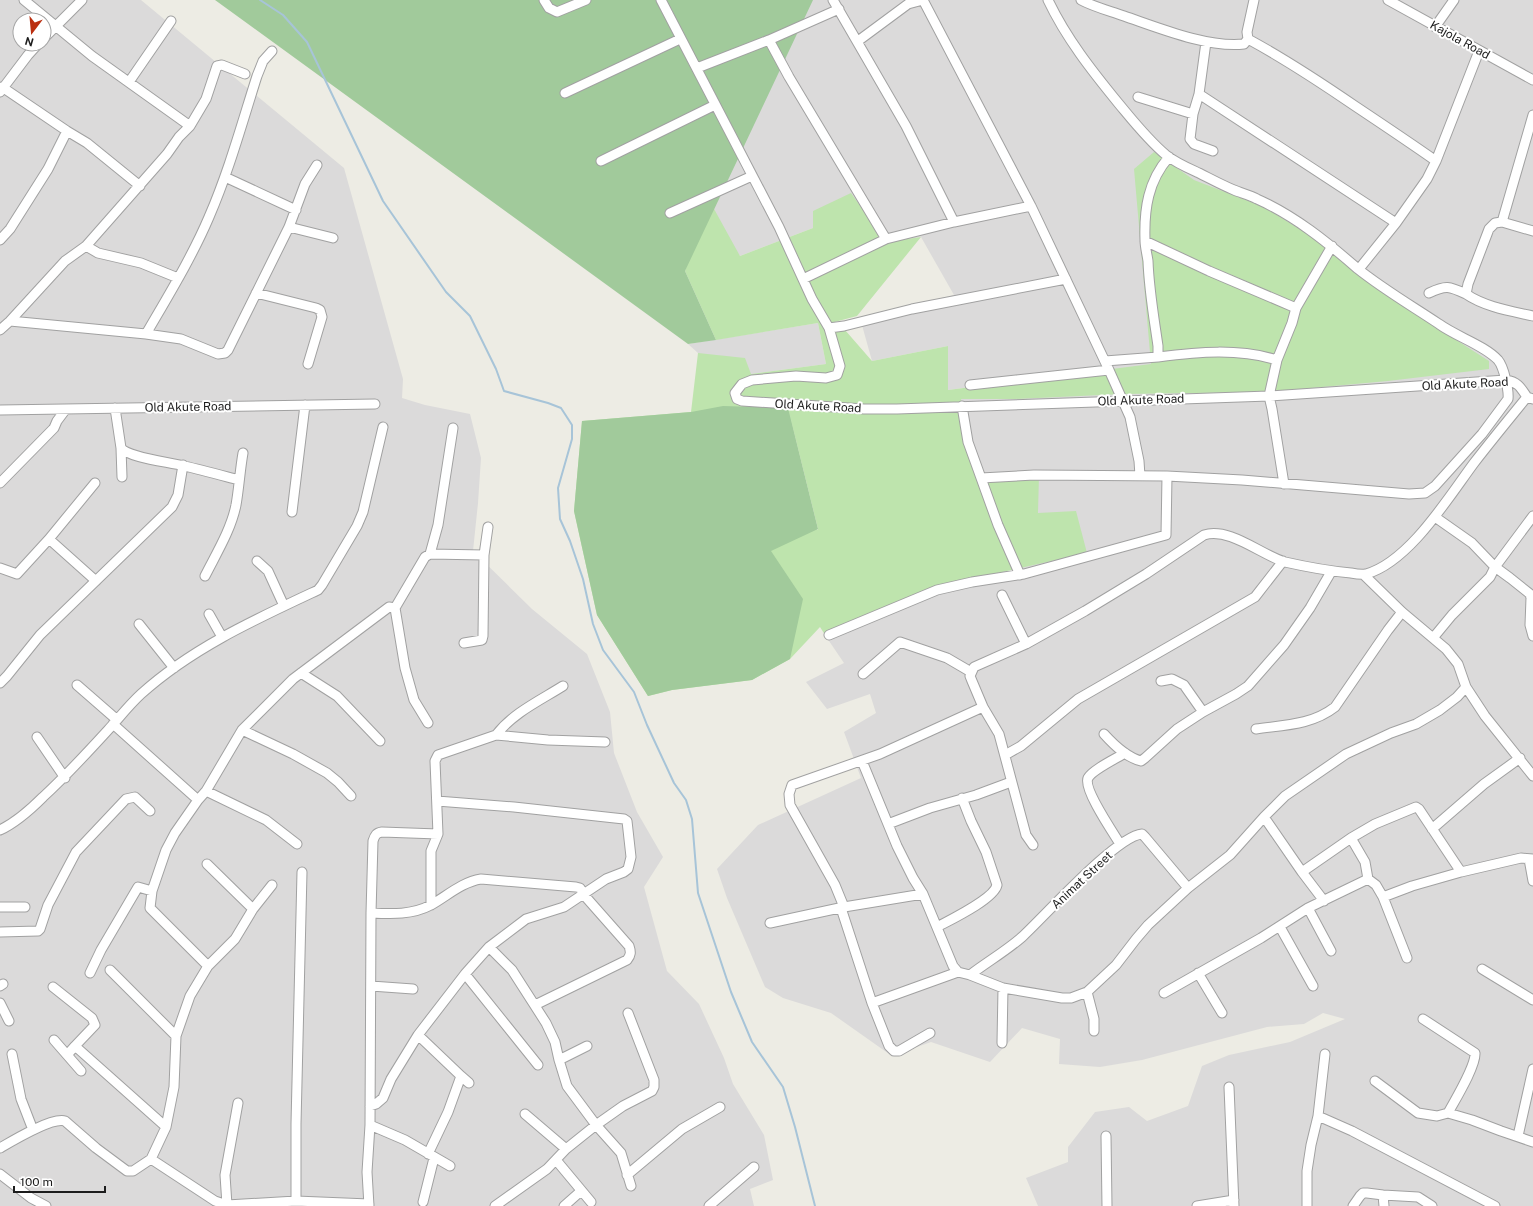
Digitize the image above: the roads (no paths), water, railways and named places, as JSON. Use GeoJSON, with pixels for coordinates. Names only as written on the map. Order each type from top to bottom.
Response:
{"type":"FeatureCollection","features":[{"type":"Feature","properties":{"kind":"street"},"geometry":{"type":"LineString","coordinates":[[24,0],[82,48],[190,126]]}},
{"type":"Feature","properties":{"kind":"street"},"geometry":{"type":"LineString","coordinates":[[52,29],[82,0]]}},
{"type":"Feature","properties":{"kind":"street"},"geometry":{"type":"LineString","coordinates":[[544,0],[549,8],[557,12],[586,0]]}},
{"type":"Feature","properties":{"kind":"street"},"geometry":{"type":"LineString","coordinates":[[661,0],[779,227],[822,319],[829,328],[844,326],[912,309],[1066,279]]}},
{"type":"Feature","properties":{"kind":"street"},"geometry":{"type":"LineString","coordinates":[[833,0],[906,126],[954,222]]}},
{"type":"Feature","properties":{"kind":"street"},"geometry":{"type":"LineString","coordinates":[[858,41],[908,4],[923,0],[1031,206],[1105,361],[1130,418],[1139,461],[1140,476]]}},
{"type":"Feature","properties":{"kind":"street"},"geometry":{"type":"LineString","coordinates":[[981,478],[1034,474],[1167,476],[1242,480],[1391,493],[1425,493],[1435,486],[1482,434],[1508,399],[1506,380],[1500,362],[1491,353],[1444,328],[1358,269],[1311,229],[1257,199],[1232,189],[1169,157],[1146,136],[1095,74],[1069,40],[1048,0]]}},
{"type":"Feature","properties":{"kind":"street"},"geometry":{"type":"LineString","coordinates":[[1081,0],[1206,42],[1236,45],[1244,44],[1248,39],[1247,32],[1254,0]]}},
{"type":"Feature","properties":{"kind":"street","name":"Kajola Road"},"geometry":{"type":"LineString","coordinates":[[1388,0],[1533,80]]}},
{"type":"Feature","properties":{"kind":"street"},"geometry":{"type":"LineString","coordinates":[[1435,27],[1454,0]]}},
{"type":"Feature","properties":{"kind":"street"},"geometry":{"type":"LineString","coordinates":[[697,68],[769,40],[838,9]]}},
{"type":"Feature","properties":{"kind":"street"},"geometry":{"type":"LineString","coordinates":[[129,82],[171,22]]}},
{"type":"Feature","properties":{"kind":"street"},"geometry":{"type":"LineString","coordinates":[[565,93],[680,39]]}},
{"type":"Feature","properties":{"kind":"street"},"geometry":{"type":"LineString","coordinates":[[1248,39],[1300,70],[1400,135],[1436,161]]}},
{"type":"Feature","properties":{"kind":"street"},"geometry":{"type":"LineString","coordinates":[[769,40],[789,77],[886,239]]}},
{"type":"Feature","properties":{"kind":"street"},"geometry":{"type":"LineString","coordinates":[[1206,42],[1199,94],[1193,114],[1190,139],[1194,144],[1213,151]]}},
{"type":"Feature","properties":{"kind":"street"},"geometry":{"type":"LineString","coordinates":[[146,334],[178,278],[209,218],[225,177],[257,76],[263,61],[272,51]]}},
{"type":"Feature","properties":{"kind":"street"},"geometry":{"type":"LineString","coordinates":[[1358,269],[1396,223],[1427,180],[1436,161],[1479,51]]}},
{"type":"Feature","properties":{"kind":"street"},"geometry":{"type":"LineString","coordinates":[[32,52],[1,90],[87,143],[140,186]]}},
{"type":"Feature","properties":{"kind":"street"},"geometry":{"type":"LineString","coordinates":[[0,330],[65,262],[86,246],[140,186],[190,126],[206,98],[217,66],[222,65],[245,74]]}},
{"type":"Feature","properties":{"kind":"street"},"geometry":{"type":"LineString","coordinates":[[1199,94],[1396,223]]}},
{"type":"Feature","properties":{"kind":"street"},"geometry":{"type":"LineString","coordinates":[[1138,98],[1193,114]]}},
{"type":"Feature","properties":{"kind":"street"},"geometry":{"type":"LineString","coordinates":[[601,160],[715,105]]}},
{"type":"Feature","properties":{"kind":"street"},"geometry":{"type":"LineString","coordinates":[[1502,222],[1533,115]]}},
{"type":"Feature","properties":{"kind":"street"},"geometry":{"type":"LineString","coordinates":[[0,240],[10,229],[48,169],[67,131]]}},
{"type":"Feature","properties":{"kind":"street"},"geometry":{"type":"LineString","coordinates":[[1158,357],[1158,346],[1148,278],[1148,260],[1145,241],[1146,209],[1152,184],[1160,167],[1169,157]]}},
{"type":"Feature","properties":{"kind":"street"},"geometry":{"type":"LineString","coordinates":[[10,321],[181,338],[218,354],[226,353],[289,227],[305,184],[317,165]]}},
{"type":"Feature","properties":{"kind":"street"},"geometry":{"type":"LineString","coordinates":[[670,213],[752,176]]}},
{"type":"Feature","properties":{"kind":"street"},"geometry":{"type":"LineString","coordinates":[[225,177],[296,210]]}},
{"type":"Feature","properties":{"kind":"street"},"geometry":{"type":"LineString","coordinates":[[803,279],[886,239],[954,222],[1031,206]]}},
{"type":"Feature","properties":{"kind":"street"},"geometry":{"type":"LineString","coordinates":[[1466,294],[1468,284],[1489,229],[1495,223],[1502,222],[1533,231]]}},
{"type":"Feature","properties":{"kind":"street"},"geometry":{"type":"LineString","coordinates":[[289,227],[333,238]]}},
{"type":"Feature","properties":{"kind":"street"},"geometry":{"type":"LineString","coordinates":[[1145,241],[1209,272],[1296,308]]}},
{"type":"Feature","properties":{"kind":"street"},"geometry":{"type":"LineString","coordinates":[[86,246],[98,253],[141,263],[178,278]]}},
{"type":"Feature","properties":{"kind":"street"},"geometry":{"type":"LineString","coordinates":[[1284,484],[1269,396],[1277,360],[1296,308],[1332,246]]}},
{"type":"Feature","properties":{"kind":"street"},"geometry":{"type":"LineString","coordinates":[[1430,293],[1449,286],[1475,300],[1533,316]]}},
{"type":"Feature","properties":{"kind":"street"},"geometry":{"type":"LineString","coordinates":[[256,293],[320,310],[322,317],[308,364]]}},
{"type":"Feature","properties":{"kind":"street","name":"Old Akute Road"},"geometry":{"type":"LineString","coordinates":[[829,328],[840,366],[837,375],[826,378],[796,376],[752,380],[742,384],[735,393],[737,399],[742,401],[864,409],[1269,396],[1506,380],[1513,381],[1518,384],[1530,398]]}},
{"type":"Feature","properties":{"kind":"street"},"geometry":{"type":"LineString","coordinates":[[1105,361],[1204,352],[1237,352],[1277,360]]}},
{"type":"Feature","properties":{"kind":"street"},"geometry":{"type":"LineString","coordinates":[[970,385],[1109,370]]}},
{"type":"Feature","properties":{"kind":"street"},"geometry":{"type":"LineString","coordinates":[[1033,845],[1026,835],[999,734],[983,707],[972,681],[971,672],[974,667],[1026,644],[1146,574],[1204,534],[1217,533],[1246,543],[1284,561],[1331,572],[1364,575],[1380,568],[1397,556],[1435,517],[1475,462],[1530,398]]}},
{"type":"Feature","properties":{"kind":"street","name":"Old Akute Road"},"geometry":{"type":"LineString","coordinates":[[0,410],[375,404]]}},
{"type":"Feature","properties":{"kind":"street"},"geometry":{"type":"LineString","coordinates":[[292,512],[305,405]]}},
{"type":"Feature","properties":{"kind":"street"},"geometry":{"type":"LineString","coordinates":[[962,406],[968,442],[998,525],[1020,575]]}},
{"type":"Feature","properties":{"kind":"street"},"geometry":{"type":"LineString","coordinates":[[115,408],[121,448],[122,477]]}},
{"type":"Feature","properties":{"kind":"street"},"geometry":{"type":"LineString","coordinates":[[0,483],[54,428],[56,421],[66,409]]}},
{"type":"Feature","properties":{"kind":"street"},"geometry":{"type":"LineString","coordinates":[[0,829],[25,814],[65,778],[114,722],[141,694],[174,668],[222,637],[318,590],[357,526],[363,512],[383,427]]}},
{"type":"Feature","properties":{"kind":"street"},"geometry":{"type":"LineString","coordinates":[[430,554],[438,525],[453,428]]}},
{"type":"Feature","properties":{"kind":"street"},"geometry":{"type":"LineString","coordinates":[[121,448],[127,453],[183,465],[238,480]]}},
{"type":"Feature","properties":{"kind":"street"},"geometry":{"type":"LineString","coordinates":[[205,576],[226,535],[233,516],[236,505],[238,480],[243,453]]}},
{"type":"Feature","properties":{"kind":"street"},"geometry":{"type":"LineString","coordinates":[[0,682],[7,676],[40,635],[172,507],[178,495],[183,465]]}},
{"type":"Feature","properties":{"kind":"street"},"geometry":{"type":"LineString","coordinates":[[829,635],[937,590],[972,582],[1020,575],[1076,561],[1166,535],[1167,476]]}},
{"type":"Feature","properties":{"kind":"street"},"geometry":{"type":"LineString","coordinates":[[0,568],[17,574],[49,539],[95,483]]}},
{"type":"Feature","properties":{"kind":"street"},"geometry":{"type":"LineString","coordinates":[[1433,638],[1452,615],[1490,577],[1495,567],[1533,516]]}},
{"type":"Feature","properties":{"kind":"street"},"geometry":{"type":"LineString","coordinates":[[1435,517],[1472,543],[1495,567],[1530,594],[1532,602],[1530,625],[1533,636]]}},
{"type":"Feature","properties":{"kind":"street"},"geometry":{"type":"LineString","coordinates":[[464,643],[482,640],[484,555],[488,527]]}},
{"type":"Feature","properties":{"kind":"street"},"geometry":{"type":"LineString","coordinates":[[49,539],[96,581]]}},
{"type":"Feature","properties":{"kind":"street"},"geometry":{"type":"LineString","coordinates":[[428,723],[414,700],[405,668],[395,608],[425,557],[430,554],[484,555]]}},
{"type":"Feature","properties":{"kind":"street"},"geometry":{"type":"LineString","coordinates":[[257,561],[268,571],[284,606]]}},
{"type":"Feature","properties":{"kind":"street"},"geometry":{"type":"LineString","coordinates":[[1005,755],[1021,746],[1078,699],[1255,597],[1284,561]]}},
{"type":"Feature","properties":{"kind":"street"},"geometry":{"type":"LineString","coordinates":[[1104,734],[1112,743],[1125,753],[1141,761],[1177,729],[1248,686],[1284,645],[1310,608],[1331,572]]}},
{"type":"Feature","properties":{"kind":"street"},"geometry":{"type":"LineString","coordinates":[[1364,575],[1402,612],[1446,649],[1458,664],[1466,688],[1485,716],[1533,776]]}},
{"type":"Feature","properties":{"kind":"street"},"geometry":{"type":"LineString","coordinates":[[1002,595],[1026,644]]}},
{"type":"Feature","properties":{"kind":"street"},"geometry":{"type":"LineString","coordinates":[[208,966],[150,908],[152,891],[166,850],[175,833],[206,791],[242,730],[286,685],[326,653],[389,607],[395,608]]}},
{"type":"Feature","properties":{"kind":"street"},"geometry":{"type":"LineString","coordinates":[[1256,729],[1301,723],[1316,719],[1331,710],[1343,698],[1388,630],[1402,612]]}},
{"type":"Feature","properties":{"kind":"street"},"geometry":{"type":"LineString","coordinates":[[209,614],[222,637]]}},
{"type":"Feature","properties":{"kind":"street"},"geometry":{"type":"LineString","coordinates":[[139,624],[174,668]]}},
{"type":"Feature","properties":{"kind":"street"},"geometry":{"type":"LineString","coordinates":[[863,674],[900,642],[904,642],[947,658],[971,672]]}},
{"type":"Feature","properties":{"kind":"street"},"geometry":{"type":"LineString","coordinates":[[301,673],[337,696],[380,741]]}},
{"type":"Feature","properties":{"kind":"street"},"geometry":{"type":"LineString","coordinates":[[1161,681],[1172,679],[1177,680],[1184,685],[1203,712]]}},
{"type":"Feature","properties":{"kind":"street"},"geometry":{"type":"LineString","coordinates":[[77,686],[198,800]]}},
{"type":"Feature","properties":{"kind":"street"},"geometry":{"type":"LineString","coordinates":[[496,735],[513,717],[563,686]]}},
{"type":"Feature","properties":{"kind":"street"},"geometry":{"type":"LineString","coordinates":[[872,1003],[958,972],[1003,988],[1062,998],[1071,998],[1087,992],[1116,965],[1148,925],[1188,888],[1230,855],[1285,796],[1346,754],[1391,733],[1416,724],[1446,705],[1466,688]]}},
{"type":"Feature","properties":{"kind":"street"},"geometry":{"type":"LineString","coordinates":[[930,1033],[899,1051],[892,1050],[889,1046],[872,1003],[835,885],[790,805],[789,794],[792,785],[862,761],[904,744],[983,707]]}},
{"type":"Feature","properties":{"kind":"street"},"geometry":{"type":"LineString","coordinates":[[242,730],[293,754],[327,773],[338,782],[350,796]]}},
{"type":"Feature","properties":{"kind":"street"},"geometry":{"type":"LineString","coordinates":[[431,905],[431,851],[438,834],[435,761],[438,755],[496,735],[548,740],[605,742]]}},
{"type":"Feature","properties":{"kind":"street"},"geometry":{"type":"LineString","coordinates":[[37,737],[65,778]]}},
{"type":"Feature","properties":{"kind":"street"},"geometry":{"type":"LineString","coordinates":[[1120,844],[1087,784],[1088,778],[1106,764],[1125,753]]}},
{"type":"Feature","properties":{"kind":"street"},"geometry":{"type":"LineString","coordinates":[[1432,829],[1484,784],[1520,758]]}},
{"type":"Feature","properties":{"kind":"street"},"geometry":{"type":"LineString","coordinates":[[862,761],[910,872],[923,894],[949,959],[958,972]]}},
{"type":"Feature","properties":{"kind":"street"},"geometry":{"type":"LineString","coordinates":[[888,824],[930,808],[976,795],[1011,782]]}},
{"type":"Feature","properties":{"kind":"street"},"geometry":{"type":"LineString","coordinates":[[206,791],[266,820],[297,844]]}},
{"type":"Feature","properties":{"kind":"street"},"geometry":{"type":"LineString","coordinates":[[0,932],[38,931],[55,890],[76,852],[126,800],[135,797],[150,811]]}},
{"type":"Feature","properties":{"kind":"street"},"geometry":{"type":"LineString","coordinates":[[937,927],[991,895],[996,890],[997,885],[986,852],[962,798]]}},
{"type":"Feature","properties":{"kind":"street"},"geometry":{"type":"LineString","coordinates":[[370,1106],[376,1104],[382,1098],[391,1079],[418,1035],[465,974],[489,947],[526,919],[564,907],[606,879],[624,872],[628,869],[632,857],[627,821],[624,819],[529,808],[437,801]]}},
{"type":"Feature","properties":{"kind":"street"},"geometry":{"type":"LineString","coordinates":[[1302,872],[1351,838],[1375,824],[1414,808],[1419,809],[1461,872]]}},
{"type":"Feature","properties":{"kind":"street"},"geometry":{"type":"LineString","coordinates":[[1264,817],[1324,901]]}},
{"type":"Feature","properties":{"kind":"street"},"geometry":{"type":"LineString","coordinates":[[151,1159],[220,1204],[296,1201],[369,1205],[367,1172],[370,1125],[371,913],[373,841],[378,832],[438,834]]}},
{"type":"Feature","properties":{"kind":"street","name":"Animat Street"},"geometry":{"type":"LineString","coordinates":[[970,975],[1022,936],[1078,881],[1120,844],[1134,836],[1142,834],[1188,888]]}},
{"type":"Feature","properties":{"kind":"street"},"geometry":{"type":"LineString","coordinates":[[1351,838],[1365,862],[1368,879],[1376,885],[1383,897],[1407,958]]}},
{"type":"Feature","properties":{"kind":"street"},"geometry":{"type":"LineString","coordinates":[[1383,897],[1412,886],[1461,872],[1521,858],[1531,859],[1533,881]]}},
{"type":"Feature","properties":{"kind":"street"},"geometry":{"type":"LineString","coordinates":[[207,864],[253,908]]}},
{"type":"Feature","properties":{"kind":"street"},"geometry":{"type":"LineString","coordinates":[[296,1201],[296,1124],[302,872]]}},
{"type":"Feature","properties":{"kind":"street"},"geometry":{"type":"LineString","coordinates":[[371,913],[409,913],[431,905],[466,883],[480,879],[580,888],[584,895],[629,946],[631,951],[630,956],[627,960],[535,1005]]}},
{"type":"Feature","properties":{"kind":"street"},"geometry":{"type":"LineString","coordinates":[[1164,993],[1280,926],[1308,908],[1368,879]]}},
{"type":"Feature","properties":{"kind":"street"},"geometry":{"type":"LineString","coordinates":[[0,1148],[33,1130],[56,1120],[65,1121],[96,1148],[127,1171],[133,1171],[151,1159],[166,1127],[174,1087],[176,1036],[190,996],[208,966],[235,939],[253,908],[272,885]]}},
{"type":"Feature","properties":{"kind":"street"},"geometry":{"type":"LineString","coordinates":[[90,973],[101,950],[138,887],[152,891]]}},
{"type":"Feature","properties":{"kind":"street"},"geometry":{"type":"LineString","coordinates":[[770,923],[843,907],[923,894]]}},
{"type":"Feature","properties":{"kind":"street"},"geometry":{"type":"LineString","coordinates":[[0,907],[25,907]]}},
{"type":"Feature","properties":{"kind":"street"},"geometry":{"type":"LineString","coordinates":[[1308,908],[1331,951]]}},
{"type":"Feature","properties":{"kind":"street"},"geometry":{"type":"LineString","coordinates":[[1280,926],[1313,986]]}},
{"type":"Feature","properties":{"kind":"street"},"geometry":{"type":"LineString","coordinates":[[489,947],[512,970],[535,1005],[554,1042],[567,1086],[596,1124],[621,1153],[631,1186]]}},
{"type":"Feature","properties":{"kind":"street"},"geometry":{"type":"LineString","coordinates":[[1482,968],[1533,1000]]}},
{"type":"Feature","properties":{"kind":"street"},"geometry":{"type":"LineString","coordinates":[[110,970],[176,1036]]}},
{"type":"Feature","properties":{"kind":"street"},"geometry":{"type":"LineString","coordinates":[[1198,973],[1222,1014]]}},
{"type":"Feature","properties":{"kind":"street"},"geometry":{"type":"LineString","coordinates":[[465,974],[538,1065]]}},
{"type":"Feature","properties":{"kind":"street"},"geometry":{"type":"LineString","coordinates":[[371,986],[413,989]]}},
{"type":"Feature","properties":{"kind":"street"},"geometry":{"type":"LineString","coordinates":[[53,987],[92,1018],[95,1025],[67,1055]]}},
{"type":"Feature","properties":{"kind":"street"},"geometry":{"type":"LineString","coordinates":[[1002,1043],[1003,988]]}},
{"type":"Feature","properties":{"kind":"street"},"geometry":{"type":"LineString","coordinates":[[1087,992],[1094,1019],[1094,1031]]}},
{"type":"Feature","properties":{"kind":"street"},"geometry":{"type":"LineString","coordinates":[[0,1003],[9,1021]]}},
{"type":"Feature","properties":{"kind":"street"},"geometry":{"type":"LineString","coordinates":[[495,1206],[547,1169],[566,1149],[596,1124],[623,1106],[652,1091],[654,1087],[654,1080],[628,1013]]}},
{"type":"Feature","properties":{"kind":"street"},"geometry":{"type":"LineString","coordinates":[[1423,1019],[1475,1053],[1475,1057],[1468,1075],[1448,1113]]}},
{"type":"Feature","properties":{"kind":"street"},"geometry":{"type":"LineString","coordinates":[[418,1035],[470,1083]]}},
{"type":"Feature","properties":{"kind":"street"},"geometry":{"type":"LineString","coordinates":[[54,1040],[81,1071]]}},
{"type":"Feature","properties":{"kind":"street"},"geometry":{"type":"LineString","coordinates":[[76,1046],[166,1127]]}},
{"type":"Feature","properties":{"kind":"street"},"geometry":{"type":"LineString","coordinates":[[559,1060],[587,1046]]}},
{"type":"Feature","properties":{"kind":"street"},"geometry":{"type":"LineString","coordinates":[[12,1054],[21,1099],[33,1130]]}},
{"type":"Feature","properties":{"kind":"street"},"geometry":{"type":"LineString","coordinates":[[1307,1206],[1307,1171],[1311,1144],[1318,1116],[1325,1054]]}},
{"type":"Feature","properties":{"kind":"street"},"geometry":{"type":"LineString","coordinates":[[1518,1136],[1533,1069]]}},
{"type":"Feature","properties":{"kind":"street"},"geometry":{"type":"LineString","coordinates":[[423,1202],[431,1156],[461,1076]]}},
{"type":"Feature","properties":{"kind":"street"},"geometry":{"type":"LineString","coordinates":[[1375,1081],[1418,1113],[1437,1116],[1448,1113],[1533,1142]]}},
{"type":"Feature","properties":{"kind":"street"},"geometry":{"type":"LineString","coordinates":[[1197,1206],[1234,1203],[1229,1087]]}},
{"type":"Feature","properties":{"kind":"street"},"geometry":{"type":"LineString","coordinates":[[220,1204],[238,1102]]}},
{"type":"Feature","properties":{"kind":"street"},"geometry":{"type":"LineString","coordinates":[[627,1174],[682,1129],[720,1107]]}},
{"type":"Feature","properties":{"kind":"street"},"geometry":{"type":"LineString","coordinates":[[525,1114],[566,1149]]}},
{"type":"Feature","properties":{"kind":"street"},"geometry":{"type":"LineString","coordinates":[[1318,1116],[1352,1131],[1495,1206]]}},
{"type":"Feature","properties":{"kind":"street"},"geometry":{"type":"LineString","coordinates":[[370,1125],[405,1140],[450,1166]]}},
{"type":"Feature","properties":{"kind":"street"},"geometry":{"type":"LineString","coordinates":[[1106,1136],[1107,1206]]}},
{"type":"Feature","properties":{"kind":"street"},"geometry":{"type":"LineString","coordinates":[[556,1160],[591,1202]]}},
{"type":"Feature","properties":{"kind":"street"},"geometry":{"type":"LineString","coordinates":[[709,1206],[754,1167]]}},
{"type":"Feature","properties":{"kind":"street"},"geometry":{"type":"LineString","coordinates":[[0,1174],[31,1198],[46,1206]]}},
{"type":"Feature","properties":{"kind":"street"},"geometry":{"type":"LineString","coordinates":[[564,1206],[581,1191]]}},
{"type":"Feature","properties":{"kind":"street"},"geometry":{"type":"LineString","coordinates":[[1353,1206],[1363,1193],[1383,1196],[1418,1197],[1432,1206]]}},
{"type":"Feature","properties":{"kind":"street"},"geometry":{"type":"LineString","coordinates":[[1383,1196],[1384,1206]]}},
{"type":"Feature","properties":{"kind":"waterway"},"geometry":{"type":"LineString","coordinates":[[260,0],[283,15],[307,42],[383,201],[446,292],[470,316],[496,369],[504,391],[561,408],[572,425],[572,439],[558,488],[560,519],[570,541],[583,579],[593,624],[603,650],[634,692],[647,725],[674,783],[686,800],[692,819],[698,893],[731,992],[752,1042],[783,1087],[795,1127],[815,1206]]}}]}
